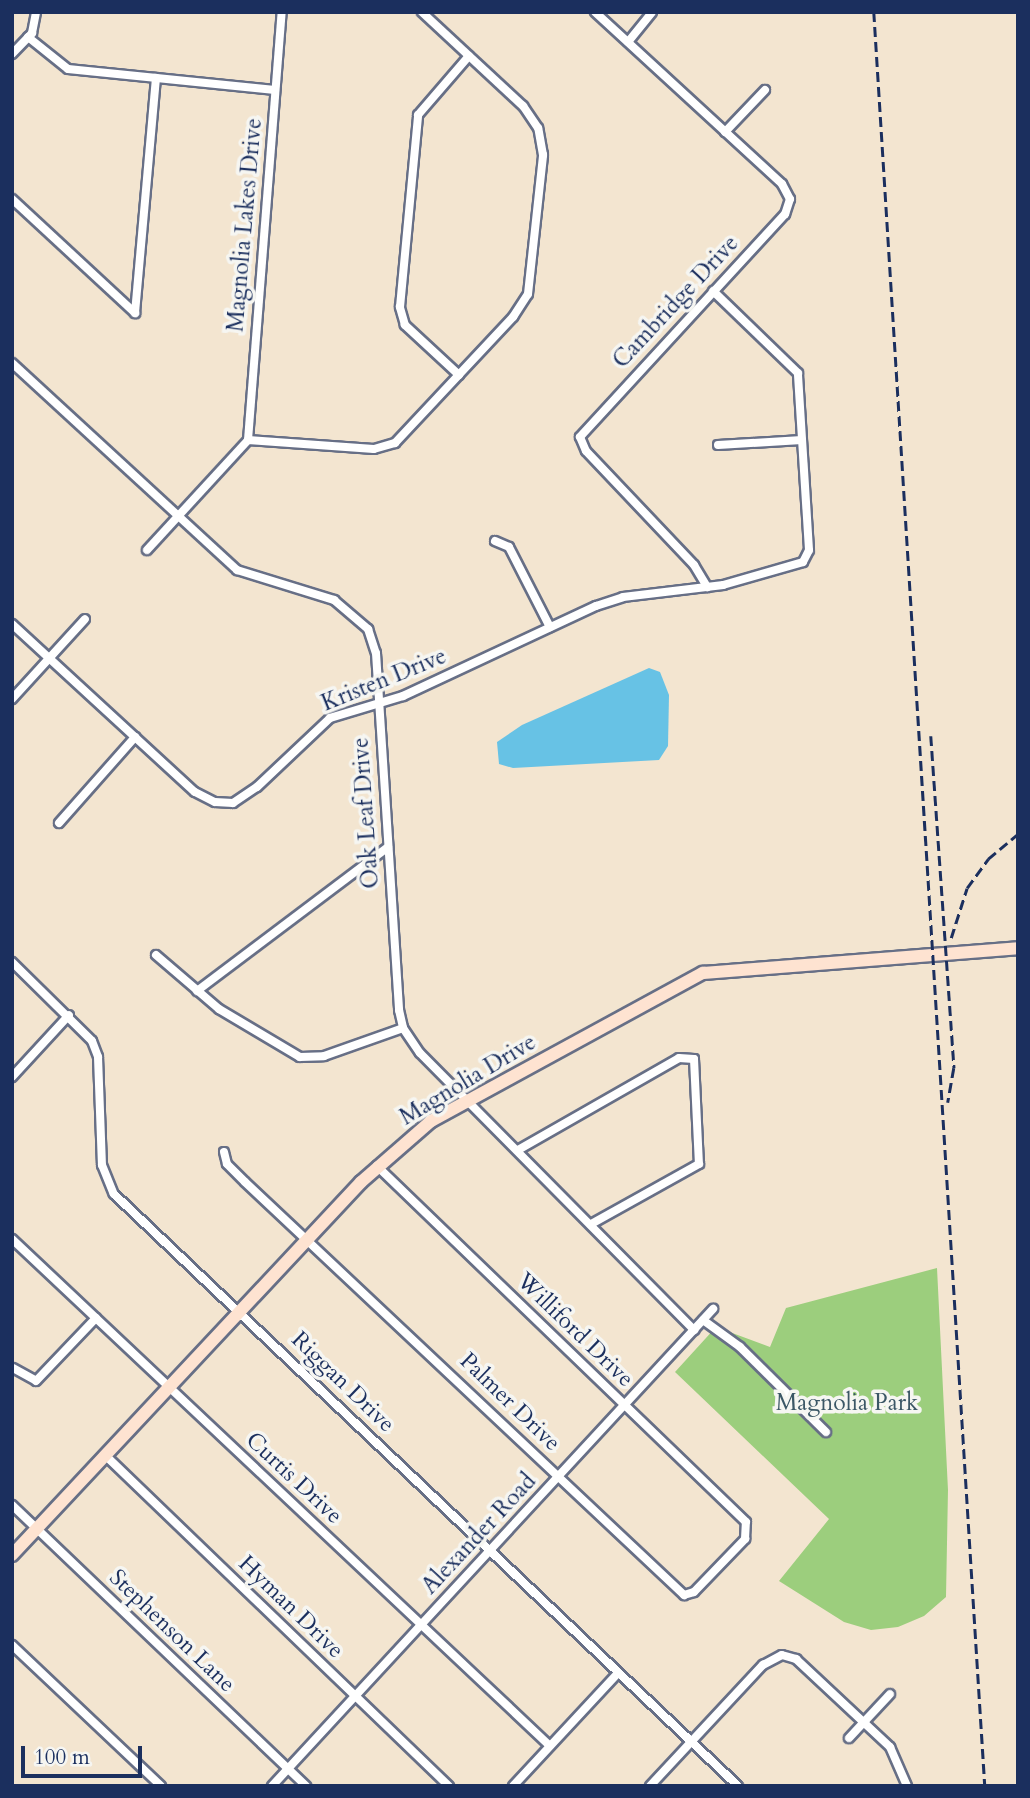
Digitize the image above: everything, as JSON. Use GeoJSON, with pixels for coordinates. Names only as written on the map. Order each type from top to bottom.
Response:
{"type":"FeatureCollection","features":[{"type":"Feature","properties":{"kind":"street"},"geometry":{"type":"LineString","coordinates":[[12,54],[28,37],[36,12]]}},
{"type":"Feature","properties":{"kind":"street","name":"Magnolia Lakes Drive"},"geometry":{"type":"LineString","coordinates":[[248,440],[282,12]]}},
{"type":"Feature","properties":{"kind":"street"},"geometry":{"type":"LineString","coordinates":[[147,551],[248,440],[374,449],[395,443],[522,306],[530,287],[543,155],[536,124],[422,12]]}},
{"type":"Feature","properties":{"kind":"street"},"geometry":{"type":"LineString","coordinates":[[596,12],[725,132],[765,90]]}},
{"type":"Feature","properties":{"kind":"street"},"geometry":{"type":"LineString","coordinates":[[628,42],[652,12]]}},
{"type":"Feature","properties":{"kind":"street"},"geometry":{"type":"LineString","coordinates":[[28,37],[68,69],[275,90]]}},
{"type":"Feature","properties":{"kind":"street"},"geometry":{"type":"LineString","coordinates":[[460,374],[405,325],[400,307],[418,115],[469,56]]}},
{"type":"Feature","properties":{"kind":"street"},"geometry":{"type":"LineString","coordinates":[[12,199],[135,313],[156,78]]}},
{"type":"Feature","properties":{"kind":"street","name":"Cambridge Drive"},"geometry":{"type":"LineString","coordinates":[[707,587],[694,565],[581,444],[584,430],[785,214],[790,199],[782,184],[725,132]]}},
{"type":"Feature","properties":{"kind":"street"},"geometry":{"type":"LineString","coordinates":[[713,291],[796,369],[802,440],[718,445]]}},
{"type":"Feature","properties":{"kind":"street","name":"Oak Leaf Drive"},"geometry":{"type":"LineString","coordinates":[[12,363],[177,517],[242,572],[327,596],[350,610],[368,629],[374,645],[404,1028],[412,1045],[694,1330]]}},
{"type":"Feature","properties":{"kind":"street","name":"Kristen Drive"},"geometry":{"type":"LineString","coordinates":[[12,624],[201,796],[233,803],[257,787],[325,722],[379,704],[611,600],[707,587],[805,560],[809,550],[802,440]]}},
{"type":"Feature","properties":{"kind":"street"},"geometry":{"type":"LineString","coordinates":[[495,541],[509,547],[550,627]]}},
{"type":"Feature","properties":{"kind":"street"},"geometry":{"type":"LineString","coordinates":[[12,699],[85,619]]}},
{"type":"Feature","properties":{"kind":"street"},"geometry":{"type":"LineString","coordinates":[[58,823],[135,737]]}},
{"type":"Feature","properties":{"kind":"street"},"geometry":{"type":"LineString","coordinates":[[197,991],[388,846]]}},
{"type":"Feature","properties":{"kind":"street","name":"Magnolia Drive"},"geometry":{"type":"LineString","coordinates":[[12,1555],[309,1237],[377,1166],[420,1128],[703,973],[1018,948]]}},
{"type":"Feature","properties":{"kind":"street"},"geometry":{"type":"LineString","coordinates":[[156,955],[197,991],[300,1057],[324,1056],[404,1028]]}},
{"type":"Feature","properties":{"kind":"street","name":"Riggan Drive"},"geometry":{"type":"LineString","coordinates":[[12,962],[88,1034],[96,1051],[102,1165],[109,1188],[241,1310],[738,1786]]}},
{"type":"Feature","properties":{"kind":"street"},"geometry":{"type":"LineString","coordinates":[[12,1077],[69,1015]]}},
{"type":"Feature","properties":{"kind":"street"},"geometry":{"type":"LineString","coordinates":[[518,1150],[685,1056],[695,1064],[700,1161],[692,1169],[591,1224]]}},
{"type":"Feature","properties":{"kind":"street","name":"Palmer Drive"},"geometry":{"type":"LineString","coordinates":[[223,1152],[227,1164],[309,1237],[684,1595]]}},
{"type":"Feature","properties":{"kind":"street","name":"Williford Drive"},"geometry":{"type":"LineString","coordinates":[[377,1166],[746,1522],[742,1542],[694,1592],[684,1595]]}},
{"type":"Feature","properties":{"kind":"street","name":"Curtis Drive"},"geometry":{"type":"LineString","coordinates":[[12,1239],[550,1746]]}},
{"type":"Feature","properties":{"kind":"street","name":"Alexander Road"},"geometry":{"type":"LineString","coordinates":[[272,1786],[713,1309]]}},
{"type":"Feature","properties":{"kind":"street"},"geometry":{"type":"LineString","coordinates":[[13,1368],[36,1381],[96,1318]]}},
{"type":"Feature","properties":{"kind":"street"},"geometry":{"type":"LineString","coordinates":[[703,1320],[740,1347],[826,1432]]}},
{"type":"Feature","properties":{"kind":"street","name":"Hyman Drive"},"geometry":{"type":"LineString","coordinates":[[106,1456],[449,1786]]}},
{"type":"Feature","properties":{"kind":"street","name":"Stephenson Lane"},"geometry":{"type":"LineString","coordinates":[[12,1505],[306,1786]]}},
{"type":"Feature","properties":{"kind":"street"},"geometry":{"type":"LineString","coordinates":[[12,1645],[161,1786]]}},
{"type":"Feature","properties":{"kind":"street"},"geometry":{"type":"LineString","coordinates":[[649,1786],[776,1656],[796,1659],[896,1755],[907,1786]]}},
{"type":"Feature","properties":{"kind":"street"},"geometry":{"type":"LineString","coordinates":[[513,1786],[618,1673]]}},
{"type":"Feature","properties":{"kind":"street"},"geometry":{"type":"LineString","coordinates":[[849,1738],[890,1694]]}},
{"type":"Feature","properties":{"kind":"green space","name":"Magnolia Park"},"geometry":{"type":"Polygon","coordinates":[[[937,1268],[948,1490],[946,1597],[924,1616],[898,1627],[871,1630],[844,1622],[779,1581],[829,1519],[675,1372],[716,1327],[770,1347],[786,1308],[937,1268]]]}},
{"type":"Feature","properties":{"kind":"water"},"geometry":{"type":"Polygon","coordinates":[[[649,668],[660,672],[669,695],[668,746],[659,760],[513,768],[499,764],[497,742],[522,725],[649,668]]]}},
{"type":"Feature","properties":{"kind":"railway"},"geometry":{"type":"LineString","coordinates":[[874,12],[985,1786]]}},
{"type":"Feature","properties":{"kind":"railway"},"geometry":{"type":"LineString","coordinates":[[931,736],[954,1068],[948,1102]]}},
{"type":"Feature","properties":{"kind":"railway"},"geometry":{"type":"LineString","coordinates":[[951,938],[967,888],[988,859],[1018,834]]}}]}
